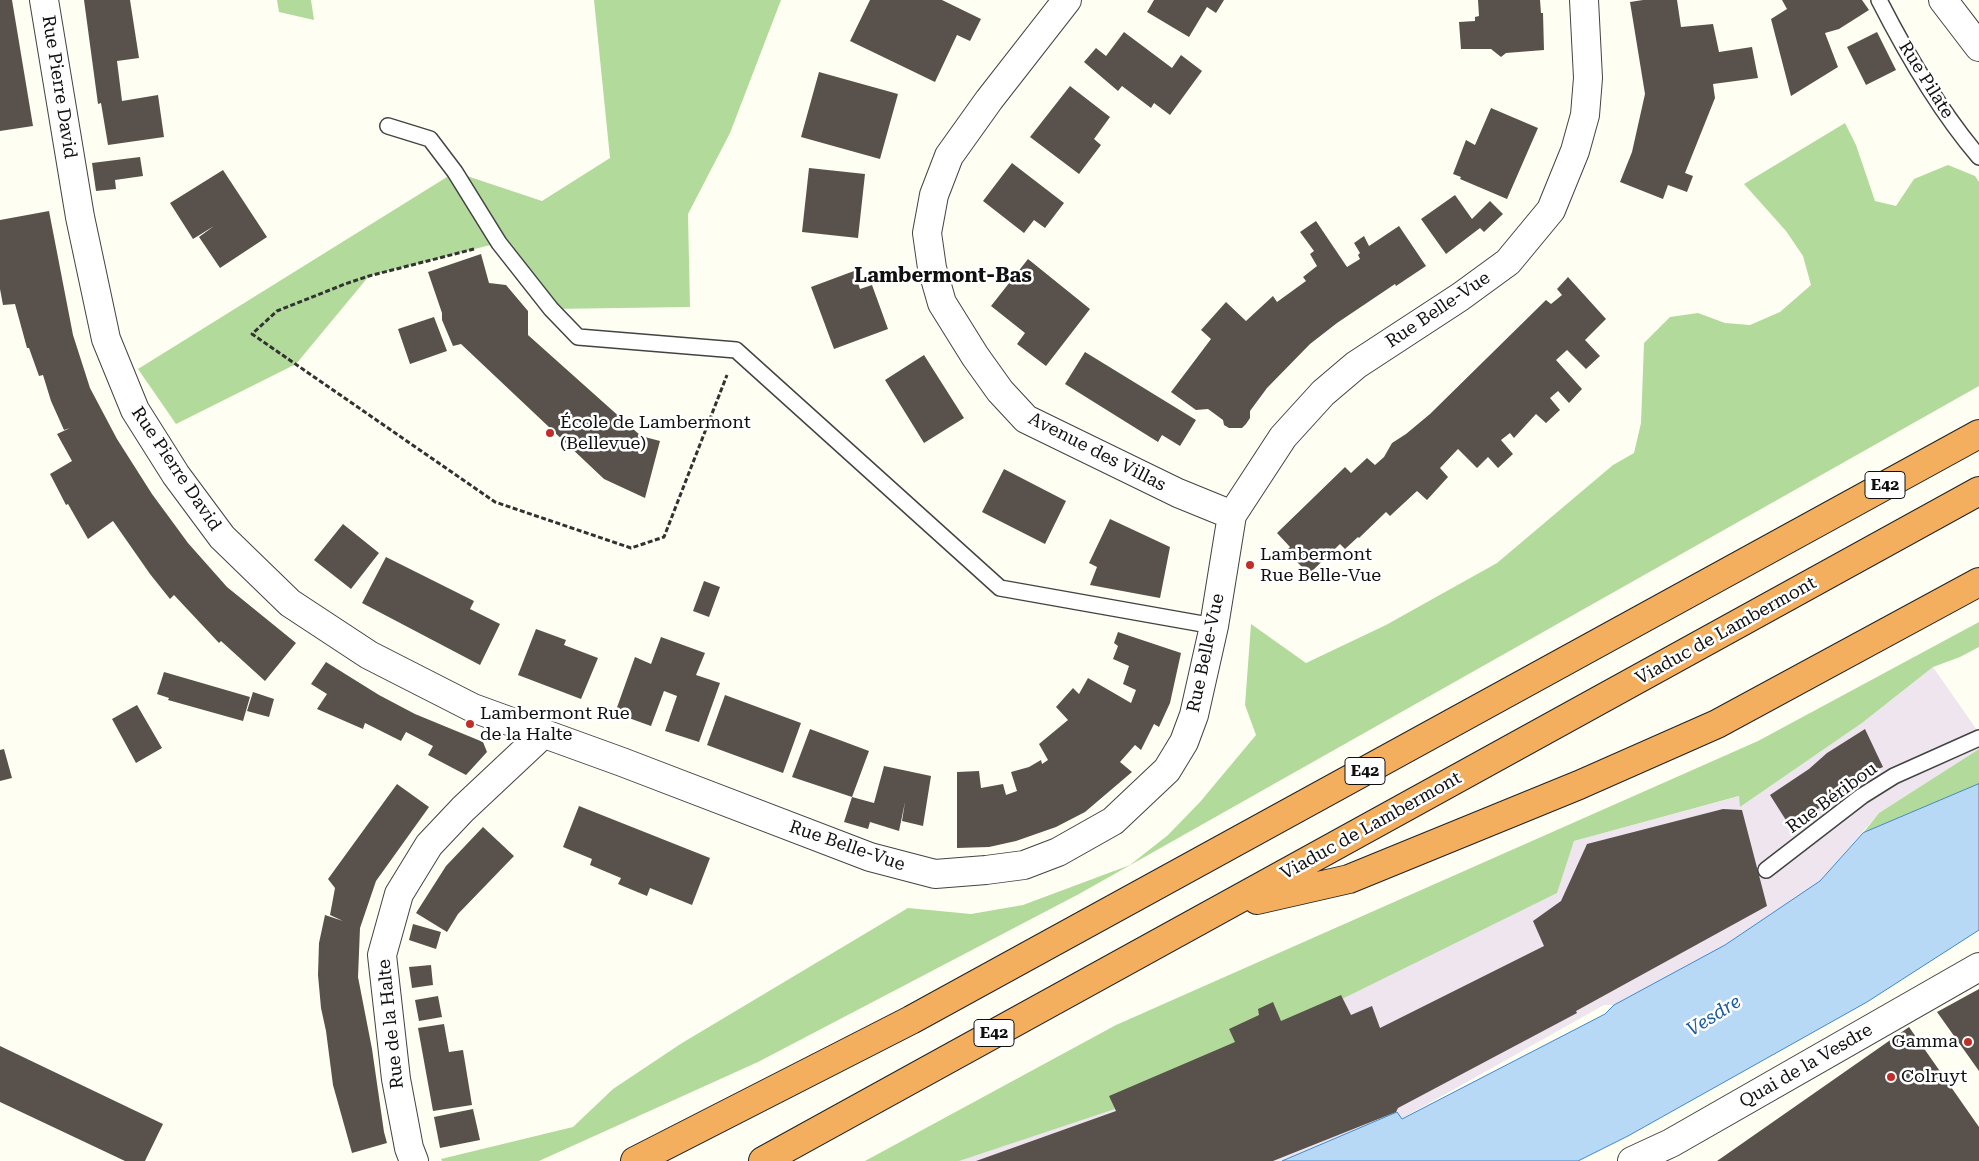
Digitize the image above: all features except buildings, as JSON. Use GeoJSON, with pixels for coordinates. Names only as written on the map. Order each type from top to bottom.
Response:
{"type":"FeatureCollection","features":[{"type":"Feature","properties":{"kind":"highway","name":"E42"},"geometry":{"type":"LineString","coordinates":[[635,1161],[920,1015],[1979,434]]}},
{"type":"Feature","properties":{"kind":"highway","name":"Viaduc de Lambermont"},"geometry":{"type":"LineString","coordinates":[[763,1161],[1979,491]]}},
{"type":"Feature","properties":{"kind":"highway"},"geometry":{"type":"LineString","coordinates":[[1226,906],[1349,879],[1580,784],[1717,724],[1979,582]]}},
{"type":"Feature","properties":{"kind":"street","name":"Rue Pierre David"},"geometry":{"type":"LineString","coordinates":[[44,0],[80,217],[106,340],[135,410],[176,475],[222,537],[290,603],[378,659],[473,708],[543,734]]}},
{"type":"Feature","properties":{"kind":"street","name":"Avenue des Villas"},"geometry":{"type":"LineString","coordinates":[[1066,0],[1001,84],[949,156],[934,195],[927,233],[932,268],[942,303],[975,356],[1000,391],[1026,418],[1178,493],[1232,515]]}},
{"type":"Feature","properties":{"kind":"street","name":"Rue Belle-Vue"},"geometry":{"type":"LineString","coordinates":[[543,734],[622,762],[870,857],[935,874],[1024,865],[1058,852],[1113,821],[1167,770],[1184,742],[1194,714],[1214,626],[1232,515],[1283,436],[1323,392],[1356,365],[1460,297],[1508,262],[1551,210],[1575,151],[1585,115],[1588,78],[1584,0]]}},
{"type":"Feature","properties":{"kind":"street"},"geometry":{"type":"LineString","coordinates":[[1943,0],[1979,47]]}},
{"type":"Feature","properties":{"kind":"street","name":"Rue de la Halte"},"geometry":{"type":"LineString","coordinates":[[414,1161],[409,1148],[396,1079],[382,955],[399,894],[429,845],[463,809],[543,734]]}},
{"type":"Feature","properties":{"kind":"street","name":"Quai de la Vesdre"},"geometry":{"type":"LineString","coordinates":[[1632,1161],[1677,1152],[1979,967]]}},
{"type":"Feature","properties":{"kind":"lane","name":"Rue Pilate"},"geometry":{"type":"LineString","coordinates":[[1879,0],[1893,28],[1936,100],[1979,157]]}},
{"type":"Feature","properties":{"kind":"lane"},"geometry":{"type":"LineString","coordinates":[[388,126],[430,139],[456,172],[499,243],[552,309],[578,337],[736,350],[1000,588],[1214,626]]}},
{"type":"Feature","properties":{"kind":"lane","name":"Rue Béribou"},"geometry":{"type":"LineString","coordinates":[[1766,870],[1862,796],[1894,776],[1979,738]]}},
{"type":"Feature","properties":{"kind":"path"},"geometry":{"type":"LineString","coordinates":[[499,243],[369,276],[345,284],[277,311],[252,334],[495,502],[631,548],[664,538],[736,350]]}},
{"type":"Feature","properties":{"kind":"shaded area"},"geometry":{"type":"Polygon","coordinates":[[[1933,667],[1979,733],[1979,749],[1879,813],[1820,881],[1725,945],[1614,1005],[1604,1005],[1401,1119],[1397,1112],[1282,1161],[949,1161],[1556,893],[1574,841],[1740,796],[1740,807],[1862,723],[1933,667]]]}},
{"type":"Feature","properties":{"kind":"green space"},"geometry":{"type":"Polygon","coordinates":[[[277,0],[311,0],[314,20],[279,12],[277,0]]]}},
{"type":"Feature","properties":{"kind":"green space"},"geometry":{"type":"Polygon","coordinates":[[[594,0],[781,0],[730,133],[688,214],[690,307],[551,309],[498,243],[369,276],[296,364],[176,424],[138,369],[455,172],[542,201],[610,158],[594,0]]]}},
{"type":"Feature","properties":{"kind":"green space"},"geometry":{"type":"Polygon","coordinates":[[[1845,123],[1856,145],[1875,201],[1896,206],[1914,179],[1948,165],[1975,176],[1979,182],[1979,386],[1079,894],[758,1062],[539,1161],[442,1161],[441,1159],[573,1127],[613,1089],[682,1043],[908,908],[971,914],[1023,905],[1130,865],[1168,835],[1200,802],[1256,735],[1245,705],[1251,624],[1306,663],[1386,625],[1497,563],[1613,465],[1634,453],[1641,423],[1644,343],[1670,317],[1698,313],[1725,323],[1750,325],[1780,312],[1811,285],[1803,256],[1786,231],[1744,184],[1845,123]]]}},
{"type":"Feature","properties":{"kind":"green space"},"geometry":{"type":"Polygon","coordinates":[[[1979,622],[1979,647],[1960,657],[1933,667],[1862,723],[1740,807],[1739,796],[1574,841],[1557,893],[1344,998],[1111,1098],[1115,1109],[959,1161],[865,1161],[1116,1025],[1758,741],[1979,622]]]}},
{"type":"Feature","properties":{"kind":"green space"},"geometry":{"type":"Polygon","coordinates":[[[1979,749],[1979,784],[1863,833],[1879,813],[1979,749]]]}},
{"type":"Feature","properties":{"kind":"water","name":"Vesdre"},"geometry":{"type":"Polygon","coordinates":[[[1979,784],[1979,930],[1867,1002],[1628,1136],[1578,1161],[1282,1161],[1397,1112],[1402,1119],[1605,1014],[1614,1005],[1725,945],[1820,881],[1863,833],[1979,784]]]}},
{"type":"Feature","properties":{"kind":"place","name":"École de Lambermont (Bellevue)"},"geometry":{"type":"Point","coordinates":[550,433]}},
{"type":"Feature","properties":{"kind":"place","name":"Lambermont Rue Belle-Vue"},"geometry":{"type":"Point","coordinates":[1250,565]}},
{"type":"Feature","properties":{"kind":"place","name":"Lambermont Rue de la Halte"},"geometry":{"type":"Point","coordinates":[470,724]}},
{"type":"Feature","properties":{"kind":"place","name":"Gamma"},"geometry":{"type":"Point","coordinates":[1968,1042]}},
{"type":"Feature","properties":{"kind":"place","name":"Colruyt"},"geometry":{"type":"Point","coordinates":[1891,1077]}},
{"type":"Feature","properties":{"kind":"district","name":"Lambermont-Bas"},"geometry":{"type":"Point","coordinates":[943,276]}}]}
